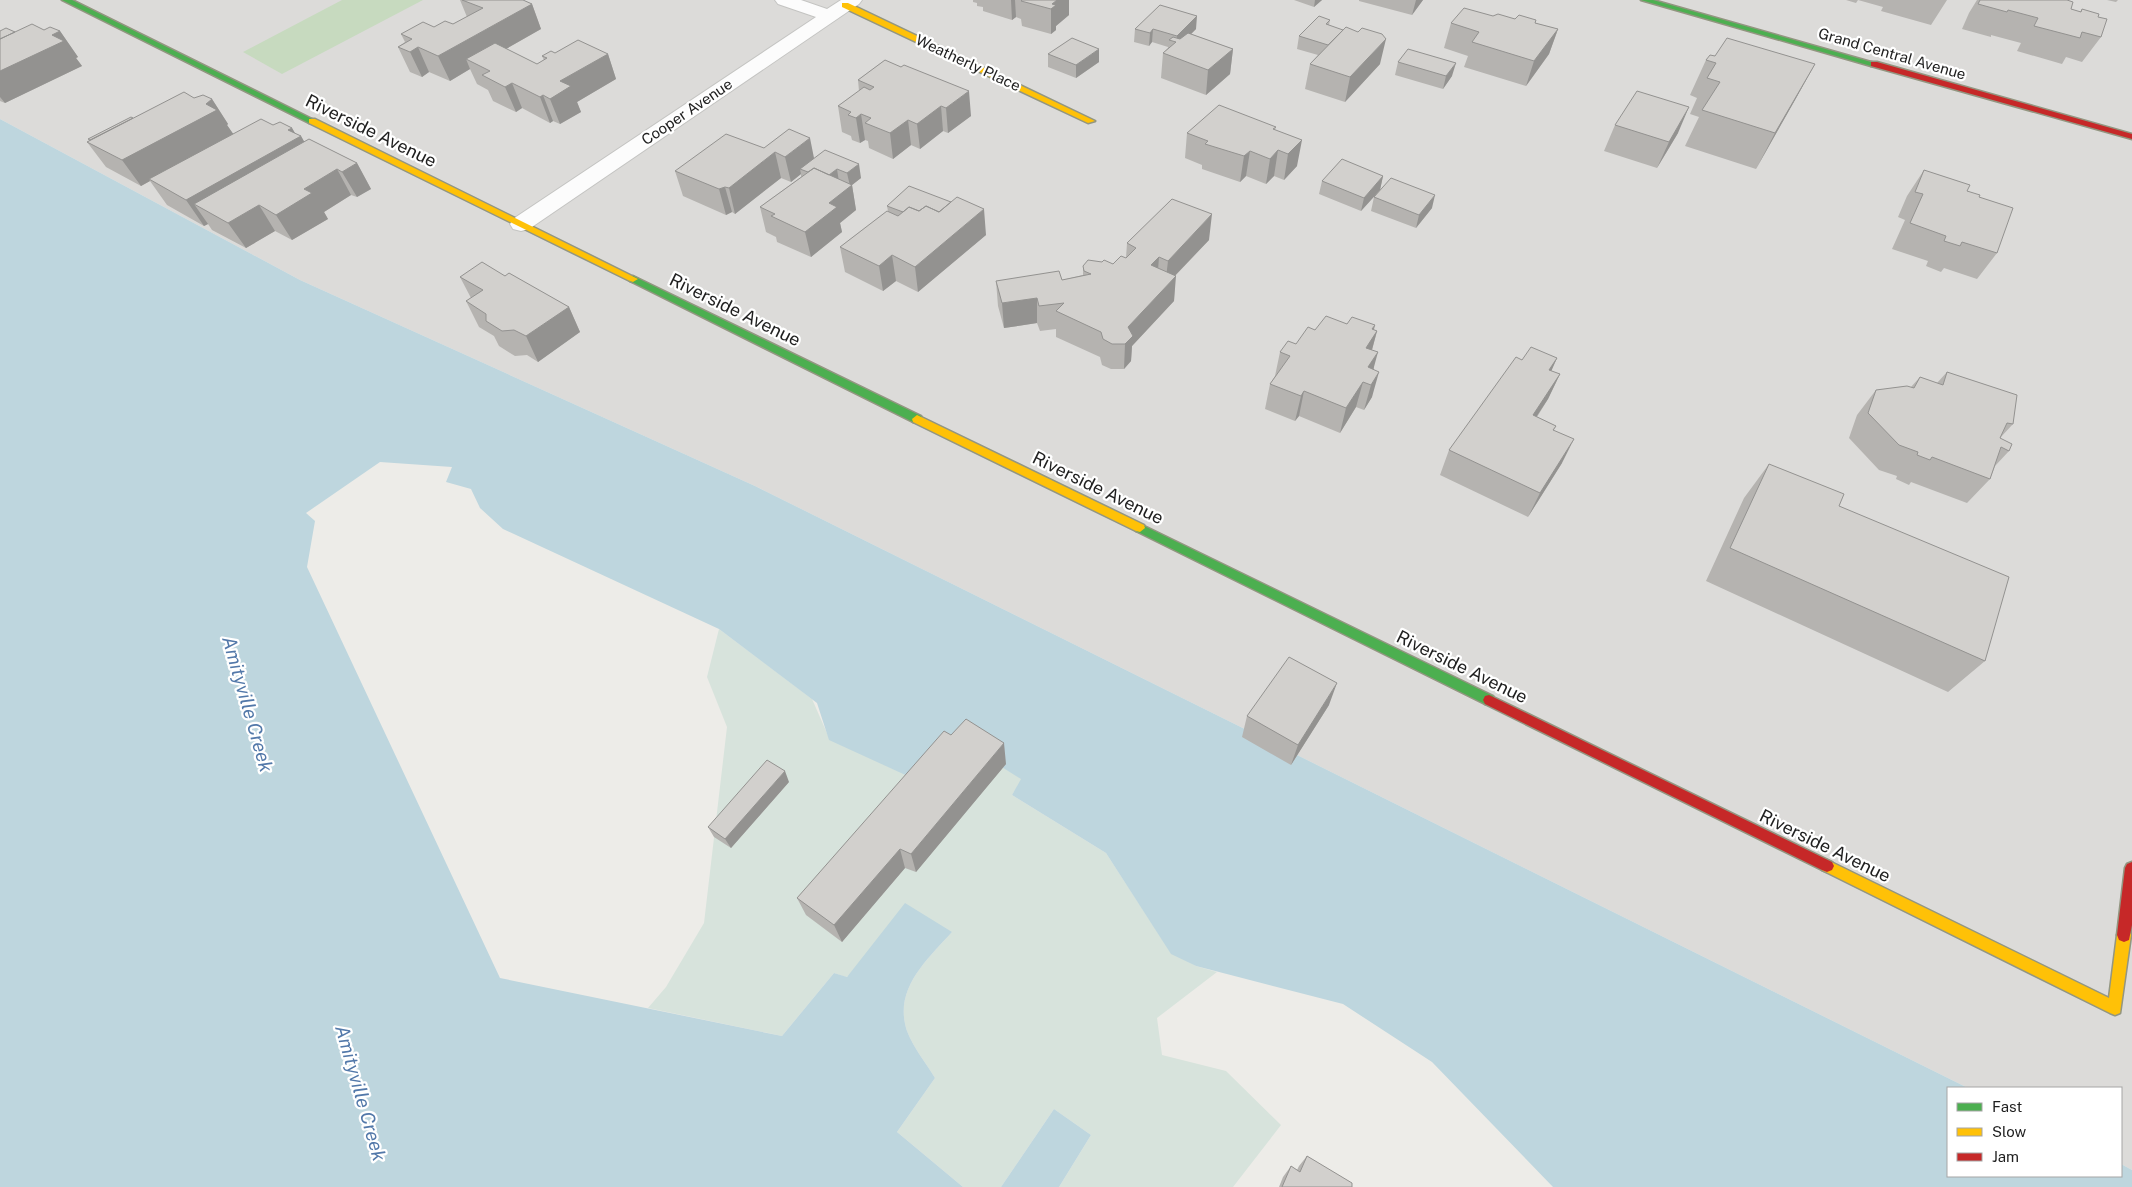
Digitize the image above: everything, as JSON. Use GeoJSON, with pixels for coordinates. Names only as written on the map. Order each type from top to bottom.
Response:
{"type":"FeatureCollection","features":[{"type":"Feature","properties":{"kind":"street","name":"Riverside Avenue"},"geometry":{"type":"LineString","coordinates":[[66,0],[2115,1008],[2132,868]]}},
{"type":"Feature","properties":{"kind":"street"},"geometry":{"type":"LineString","coordinates":[[784,0],[829,16]]}},
{"type":"Feature","properties":{"kind":"street","name":"Grand Central Avenue"},"geometry":{"type":"LineString","coordinates":[[1645,0],[2132,137]]}},
{"type":"Feature","properties":{"kind":"street","name":"Cooper Avenue"},"geometry":{"type":"LineString","coordinates":[[521,224],[849,3]]}},
{"type":"Feature","properties":{"kind":"street","name":"Weatherly Place"},"geometry":{"type":"LineString","coordinates":[[849,3],[1091,121]]}},
{"type":"Feature","properties":{"kind":"shaded area"},"geometry":{"type":"Polygon","coordinates":[[[0,0],[2132,0],[2132,1170],[2122,1165],[2122,1087],[1966,1087],[755,486],[300,280],[0,119],[0,0]]]}},
{"type":"Feature","properties":{"kind":"shaded area"},"geometry":{"type":"Polygon","coordinates":[[[719,629],[812,699],[830,740],[949,734],[1022,779],[1012,795],[1106,853],[1171,953],[1196,966],[1217,972],[1157,1018],[1162,1055],[1226,1071],[1281,1125],[1233,1187],[1059,1187],[1091,1135],[1054,1109],[1001,1187],[963,1187],[897,1132],[935,1078],[907,1031],[904,1016],[908,989],[932,953],[952,932],[846,977],[834,973],[782,1036],[648,1008],[666,987],[704,923],[727,727],[707,677],[719,629]]]}},
{"type":"Feature","properties":{"kind":"green space"},"geometry":{"type":"Polygon","coordinates":[[[342,0],[423,0],[282,74],[243,52],[342,0]]]}},
{"type":"Feature","properties":{"kind":"water","name":"Amityville Creek"},"geometry":{"type":"Polygon","coordinates":[[[0,119],[300,280],[755,486],[1966,1087],[1947,1087],[1947,1177],[2122,1177],[2122,1165],[2132,1170],[2132,1187],[1553,1187],[1432,1062],[1343,1004],[1196,966],[1171,954],[1106,853],[1012,795],[1021,779],[949,734],[912,778],[829,740],[817,703],[719,629],[503,529],[480,508],[471,489],[446,482],[452,467],[380,462],[306,513],[315,521],[307,567],[500,978],[782,1036],[834,973],[847,977],[905,903],[952,932],[932,953],[908,989],[904,1016],[907,1031],[935,1078],[897,1132],[963,1187],[0,1187],[0,119]]]}},
{"type":"Feature","properties":{"kind":"water"},"geometry":{"type":"Polygon","coordinates":[[[1054,1109],[1091,1135],[1059,1187],[1001,1187],[1054,1109]]]}},
{"type":"Feature","properties":{"kind":"building"},"geometry":{"type":"Polygon","coordinates":[[[462,0],[523,0],[532,4],[438,56],[418,47],[410,52],[398,47],[412,39],[401,34],[423,22],[434,27],[445,21],[453,24],[483,8],[462,0]]]}},
{"type":"Feature","properties":{"kind":"building"},"geometry":{"type":"Polygon","coordinates":[[[1022,0],[1057,0],[1052,4],[1056,5],[1051,9],[1022,0]]]}},
{"type":"Feature","properties":{"kind":"building"},"geometry":{"type":"Polygon","coordinates":[[[1980,0],[2067,0],[2073,2],[2071,9],[2081,12],[2082,9],[2099,14],[2098,17],[2107,19],[2101,37],[2082,32],[2080,38],[2034,26],[2038,18],[1978,4],[1980,0]]]}},
{"type":"Feature","properties":{"kind":"building"},"geometry":{"type":"Polygon","coordinates":[[[1160,5],[1197,16],[1177,36],[1153,29],[1150,33],[1135,29],[1160,5]]]}},
{"type":"Feature","properties":{"kind":"building"},"geometry":{"type":"Polygon","coordinates":[[[1464,8],[1493,16],[1498,14],[1515,19],[1519,15],[1536,20],[1535,23],[1558,29],[1534,61],[1472,42],[1479,32],[1451,23],[1464,8]]]}},
{"type":"Feature","properties":{"kind":"building"},"geometry":{"type":"Polygon","coordinates":[[[1319,16],[1330,20],[1326,24],[1343,30],[1328,45],[1299,36],[1319,16]]]}},
{"type":"Feature","properties":{"kind":"building"},"geometry":{"type":"Polygon","coordinates":[[[32,24],[44,30],[50,27],[60,31],[52,35],[64,41],[0,71],[0,39],[32,24]]]}},
{"type":"Feature","properties":{"kind":"building"},"geometry":{"type":"Polygon","coordinates":[[[1346,27],[1358,32],[1362,28],[1382,34],[1386,39],[1350,77],[1310,64],[1346,27]]]}},
{"type":"Feature","properties":{"kind":"building"},"geometry":{"type":"Polygon","coordinates":[[[6,28],[15,32],[0,39],[0,31],[6,28]]]}},
{"type":"Feature","properties":{"kind":"building"},"geometry":{"type":"Polygon","coordinates":[[[1188,33],[1233,49],[1208,70],[1163,53],[1176,42],[1169,40],[1173,37],[1180,39],[1188,33]]]}},
{"type":"Feature","properties":{"kind":"building"},"geometry":{"type":"Polygon","coordinates":[[[1072,38],[1099,49],[1076,65],[1048,54],[1072,38]]]}},
{"type":"Feature","properties":{"kind":"building"},"geometry":{"type":"Polygon","coordinates":[[[1727,38],[1815,64],[1775,133],[1702,110],[1720,82],[1707,78],[1716,63],[1706,60],[1710,55],[1715,56],[1727,38]]]}},
{"type":"Feature","properties":{"kind":"building"},"geometry":{"type":"Polygon","coordinates":[[[578,40],[608,54],[560,81],[571,86],[550,99],[543,95],[540,97],[512,83],[505,87],[482,75],[490,71],[466,59],[495,43],[537,64],[547,58],[542,56],[551,51],[555,53],[578,40]]]}},
{"type":"Feature","properties":{"kind":"building"},"geometry":{"type":"Polygon","coordinates":[[[1408,49],[1456,63],[1446,76],[1398,62],[1408,49]]]}},
{"type":"Feature","properties":{"kind":"building"},"geometry":{"type":"Polygon","coordinates":[[[885,60],[901,67],[904,65],[969,91],[946,108],[941,106],[917,124],[908,120],[890,133],[865,123],[871,118],[861,114],[856,118],[848,115],[851,112],[838,106],[864,87],[870,90],[874,87],[858,80],[885,60]]]}},
{"type":"Feature","properties":{"kind":"building"},"geometry":{"type":"Polygon","coordinates":[[[1637,91],[1689,107],[1669,142],[1615,125],[1637,91]]]}},
{"type":"Feature","properties":{"kind":"building"},"geometry":{"type":"Polygon","coordinates":[[[184,92],[194,98],[203,95],[212,99],[206,104],[217,110],[122,160],[87,142],[184,92]]]}},
{"type":"Feature","properties":{"kind":"building"},"geometry":{"type":"Polygon","coordinates":[[[1219,105],[1276,127],[1273,129],[1302,140],[1288,154],[1278,150],[1270,159],[1250,151],[1244,156],[1205,144],[1208,141],[1187,133],[1219,105]]]}},
{"type":"Feature","properties":{"kind":"building"},"geometry":{"type":"Polygon","coordinates":[[[131,117],[133,118],[90,140],[88,139],[131,117]]]}},
{"type":"Feature","properties":{"kind":"building"},"geometry":{"type":"Polygon","coordinates":[[[261,119],[273,125],[280,122],[292,128],[288,130],[301,136],[186,200],[149,179],[261,119]]]}},
{"type":"Feature","properties":{"kind":"building"},"geometry":{"type":"Polygon","coordinates":[[[789,129],[810,138],[785,157],[775,152],[729,188],[719,189],[675,171],[726,134],[764,148],[789,129]]]}},
{"type":"Feature","properties":{"kind":"building"},"geometry":{"type":"Polygon","coordinates":[[[309,139],[357,163],[342,172],[337,169],[304,189],[312,193],[276,215],[259,205],[228,223],[194,204],[309,139]]]}},
{"type":"Feature","properties":{"kind":"building"},"geometry":{"type":"Polygon","coordinates":[[[825,150],[859,164],[847,173],[837,169],[829,175],[814,168],[808,172],[800,169],[825,150]]]}},
{"type":"Feature","properties":{"kind":"building"},"geometry":{"type":"Polygon","coordinates":[[[1342,159],[1383,176],[1364,198],[1322,181],[1342,159]]]}},
{"type":"Feature","properties":{"kind":"building"},"geometry":{"type":"Polygon","coordinates":[[[814,168],[852,185],[829,203],[837,207],[805,232],[771,216],[775,214],[760,207],[814,168]]]}},
{"type":"Feature","properties":{"kind":"building"},"geometry":{"type":"Polygon","coordinates":[[[1924,170],[1970,185],[1967,191],[2013,208],[1997,253],[1962,242],[1960,246],[1944,241],[1946,236],[1910,223],[1923,194],[1915,192],[1924,170]]]}},
{"type":"Feature","properties":{"kind":"building"},"geometry":{"type":"Polygon","coordinates":[[[1391,178],[1435,195],[1419,215],[1374,197],[1391,178]]]}},
{"type":"Feature","properties":{"kind":"building"},"geometry":{"type":"Polygon","coordinates":[[[909,186],[951,202],[939,212],[926,206],[919,211],[909,207],[903,212],[887,206],[909,186]]]}},
{"type":"Feature","properties":{"kind":"building"},"geometry":{"type":"Polygon","coordinates":[[[957,197],[984,209],[915,267],[892,255],[879,266],[840,247],[887,211],[898,216],[909,207],[919,211],[926,206],[939,212],[957,197]]]}},
{"type":"Feature","properties":{"kind":"building"},"geometry":{"type":"Polygon","coordinates":[[[1172,199],[1212,214],[1168,261],[1159,257],[1151,265],[1176,276],[1128,327],[1133,336],[1125,344],[1112,344],[1103,339],[1101,332],[1056,311],[1064,303],[1039,306],[1037,298],[1002,303],[996,281],[1059,271],[1062,280],[1091,274],[1084,271],[1083,266],[1088,260],[1102,262],[1104,260],[1113,264],[1121,256],[1126,258],[1136,248],[1127,243],[1172,199]]]}},
{"type":"Feature","properties":{"kind":"building"},"geometry":{"type":"Polygon","coordinates":[[[482,262],[505,276],[509,273],[569,307],[526,336],[514,330],[502,331],[486,321],[486,314],[466,301],[483,290],[460,277],[482,262]]]}},
{"type":"Feature","properties":{"kind":"building"},"geometry":{"type":"Polygon","coordinates":[[[1326,316],[1347,324],[1352,317],[1375,325],[1372,329],[1377,331],[1366,348],[1378,352],[1368,367],[1379,372],[1371,385],[1363,382],[1346,408],[1304,391],[1301,396],[1270,384],[1290,356],[1280,352],[1288,341],[1296,344],[1308,327],[1315,330],[1326,316]]]}},
{"type":"Feature","properties":{"kind":"building"},"geometry":{"type":"Polygon","coordinates":[[[1531,347],[1557,358],[1549,370],[1560,374],[1533,415],[1556,426],[1553,430],[1574,439],[1540,493],[1449,450],[1516,357],[1522,360],[1531,347]]]}},
{"type":"Feature","properties":{"kind":"building"},"geometry":{"type":"Polygon","coordinates":[[[1947,372],[2017,395],[2013,424],[2007,423],[2000,438],[2012,444],[2009,451],[2001,447],[1990,479],[1932,457],[1930,460],[1917,455],[1918,452],[1899,445],[1868,413],[1876,390],[1907,386],[1914,388],[1920,377],[1943,385],[1947,372]]]}},
{"type":"Feature","properties":{"kind":"building"},"geometry":{"type":"Polygon","coordinates":[[[1769,464],[1844,494],[1839,506],[2009,577],[1985,661],[1730,548],[1769,464]]]}},
{"type":"Feature","properties":{"kind":"building"},"geometry":{"type":"Polygon","coordinates":[[[1289,657],[1337,683],[1298,745],[1247,716],[1289,657]]]}},
{"type":"Feature","properties":{"kind":"building"},"geometry":{"type":"Polygon","coordinates":[[[966,719],[1004,743],[911,854],[900,849],[834,925],[797,898],[944,731],[951,735],[966,719]]]}},
{"type":"Feature","properties":{"kind":"building"},"geometry":{"type":"Polygon","coordinates":[[[767,760],[785,771],[725,839],[708,827],[767,760]]]}},
{"type":"Feature","properties":{"kind":"building"},"geometry":{"type":"Polygon","coordinates":[[[1307,1156],[1352,1183],[1352,1187],[1282,1187],[1291,1166],[1300,1172],[1307,1156]]]}},
{"type":"Feature","properties":{"kind":"traffic: fast"},"geometry":{"type":"LineString","coordinates":[[66,0],[312,121]]}},
{"type":"Feature","properties":{"kind":"traffic: fast"},"geometry":{"type":"LineString","coordinates":[[1645,0],[1874,64]]}},
{"type":"Feature","properties":{"kind":"traffic: fast"},"geometry":{"type":"LineString","coordinates":[[633,279],[917,419]]}},
{"type":"Feature","properties":{"kind":"traffic: fast"},"geometry":{"type":"LineString","coordinates":[[1140,528],[1489,700]]}},
{"type":"Feature","properties":{"kind":"traffic: slow"},"geometry":{"type":"LineString","coordinates":[[845,5],[1091,121]]}},
{"type":"Feature","properties":{"kind":"traffic: slow"},"geometry":{"type":"LineString","coordinates":[[312,121],[633,279]]}},
{"type":"Feature","properties":{"kind":"traffic: slow"},"geometry":{"type":"LineString","coordinates":[[917,419],[1140,528]]}},
{"type":"Feature","properties":{"kind":"traffic: slow"},"geometry":{"type":"LineString","coordinates":[[1827,866],[2115,1008],[2124,935]]}},
{"type":"Feature","properties":{"kind":"traffic: jam"},"geometry":{"type":"LineString","coordinates":[[1874,64],[2132,137]]}},
{"type":"Feature","properties":{"kind":"traffic: jam"},"geometry":{"type":"LineString","coordinates":[[1489,700],[1827,866]]}},
{"type":"Feature","properties":{"kind":"traffic: jam"},"geometry":{"type":"LineString","coordinates":[[2124,935],[2132,868]]}}]}
